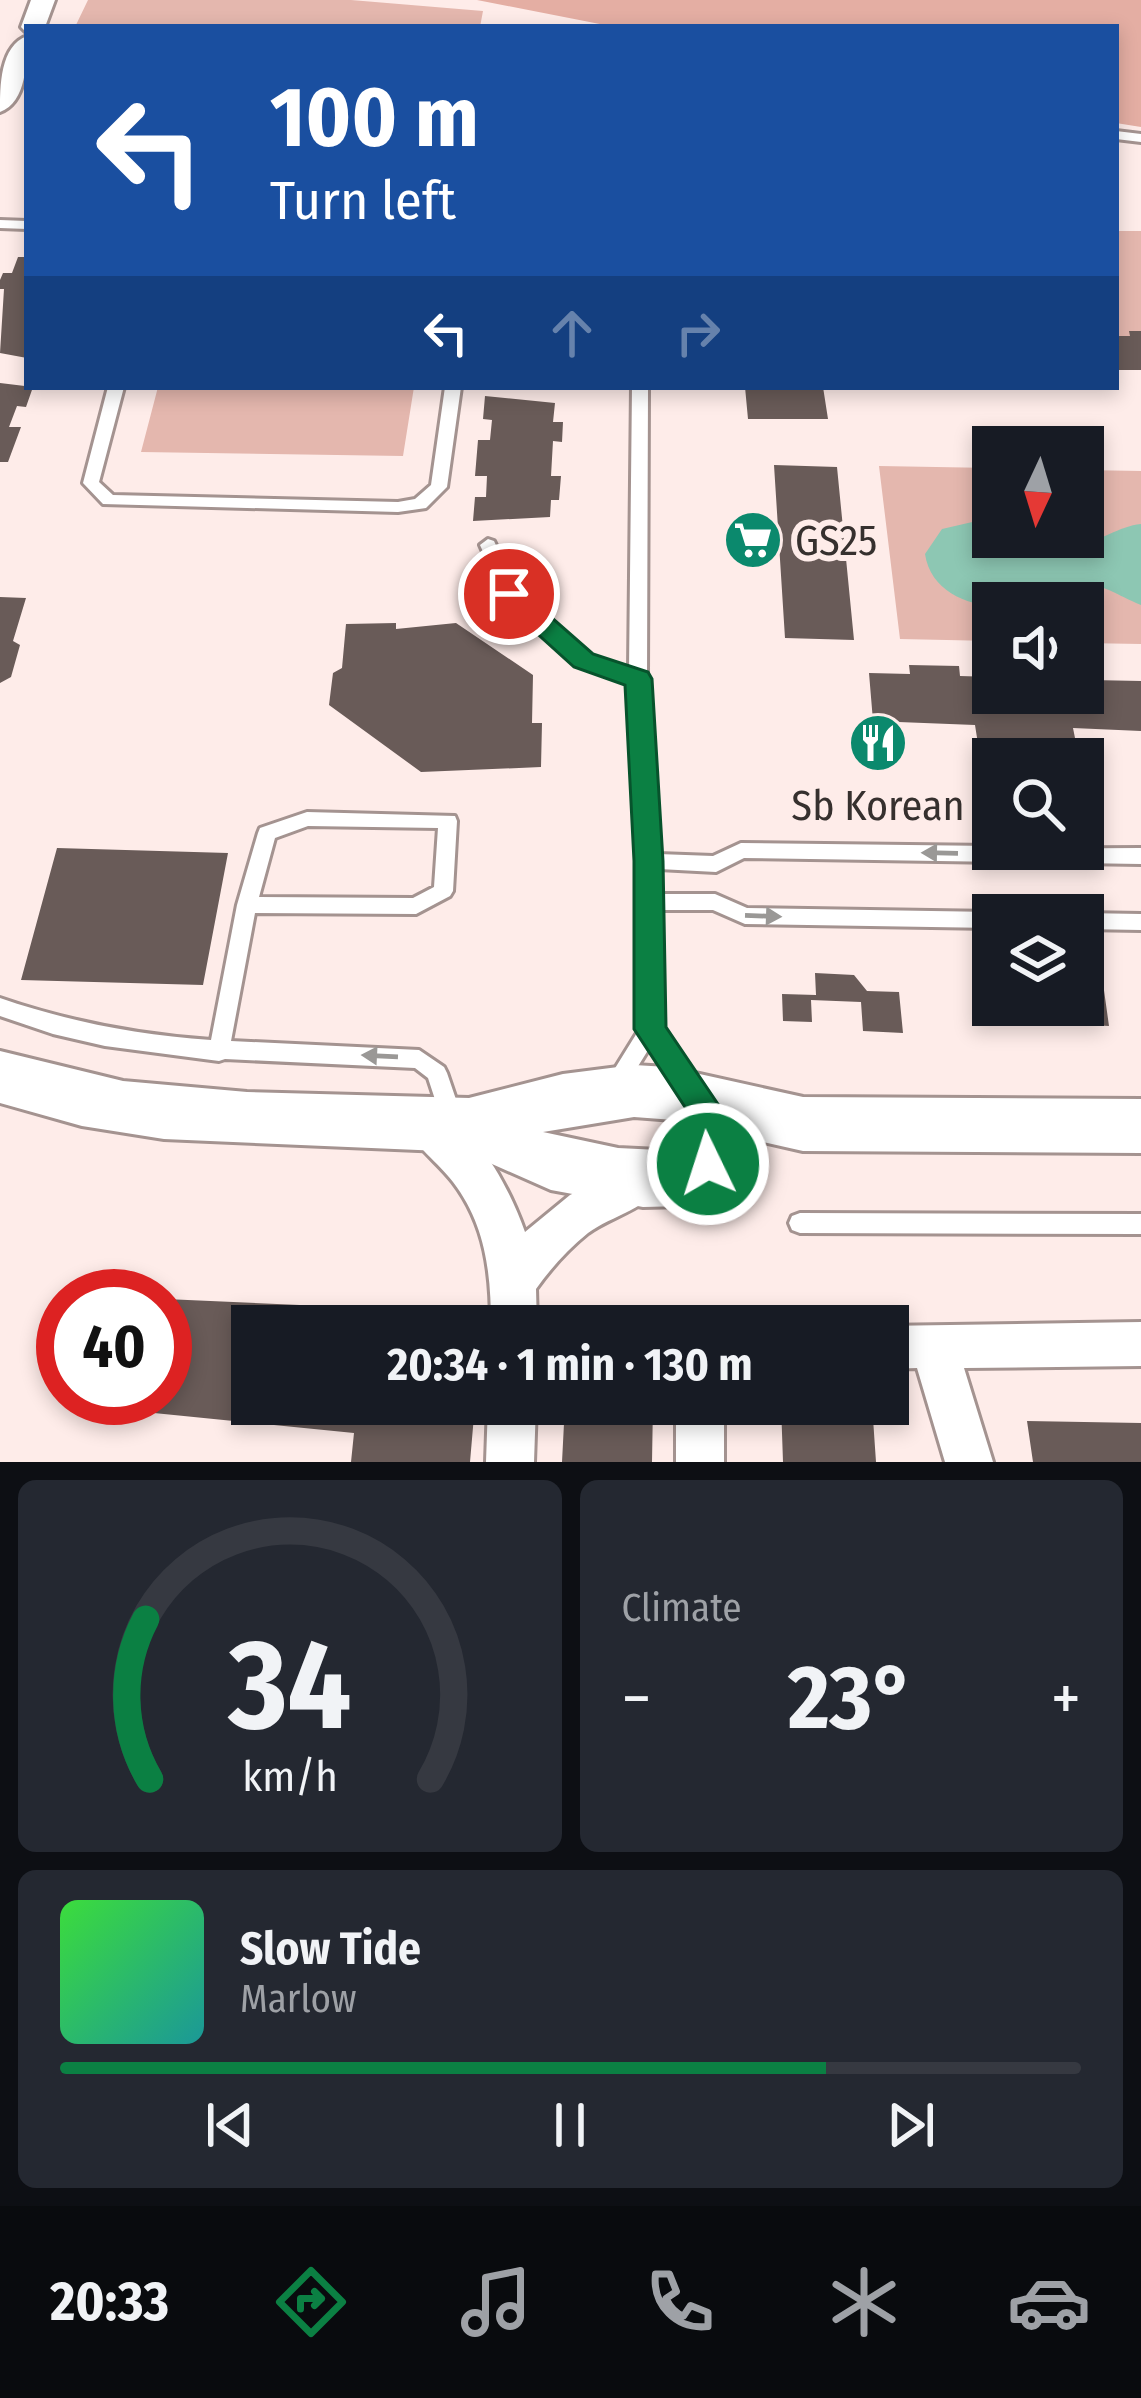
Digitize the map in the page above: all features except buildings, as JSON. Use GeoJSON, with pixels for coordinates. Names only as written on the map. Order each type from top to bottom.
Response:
{"type":"FeatureCollection","features":[{"type":"Feature","properties":{"kind":"street"},"geometry":{"type":"LineString","coordinates":[[1,98],[24,49]]}},
{"type":"Feature","properties":{"kind":"street"},"geometry":{"type":"LineString","coordinates":[[0,1077],[63,1099],[185,1118],[450,1125],[567,1119],[663,1093],[803,1124],[1141,1126]]}},
{"type":"Feature","properties":{"kind":"street"},"geometry":{"type":"LineString","coordinates":[[694,1100],[714,1122],[715,1151],[708,1164]]}},
{"type":"Feature","properties":{"kind":"street"},"geometry":{"type":"LineString","coordinates":[[567,1119],[649,1178]]}},
{"type":"Feature","properties":{"kind":"street"},"geometry":{"type":"LineString","coordinates":[[515,1279],[547,1236],[587,1204],[649,1178],[682,1180],[708,1164],[803,1124]]}},
{"type":"Feature","properties":{"kind":"street"},"geometry":{"type":"LineString","coordinates":[[450,1125],[463,1156],[493,1200],[515,1279],[514,1305]]}},
{"type":"Feature","properties":{"kind":"street"},"geometry":{"type":"LineString","coordinates":[[969,1462],[911,1346],[1141,1344]]}},
{"type":"Feature","properties":{"kind":"street"},"geometry":{"type":"LineString","coordinates":[[510,1462],[511,1425]]}},
{"type":"Feature","properties":{"kind":"street"},"geometry":{"type":"LineString","coordinates":[[700,1425],[700,1462]]}},
{"type":"Feature","properties":{"kind":"lane"},"geometry":{"type":"LineString","coordinates":[[115,390],[91,483],[109,500],[398,507],[420,504],[440,487],[453,390]]}},
{"type":"Feature","properties":{"kind":"lane"},"geometry":{"type":"LineString","coordinates":[[640,390],[638,679],[649,861],[650,1029],[694,1100]]}},
{"type":"Feature","properties":{"kind":"lane"},"geometry":{"type":"LineString","coordinates":[[488,544],[509,594],[584,661],[638,679]]}},
{"type":"Feature","properties":{"kind":"lane"},"geometry":{"type":"LineString","coordinates":[[219,1052],[247,905],[267,833],[307,819],[448,820],[443,891],[416,906],[247,905]]}},
{"type":"Feature","properties":{"kind":"lane"},"geometry":{"type":"LineString","coordinates":[[649,861],[716,863],[741,850],[1141,856]]}},
{"type":"Feature","properties":{"kind":"lane"},"geometry":{"type":"LineString","coordinates":[[649,902],[715,902],[745,916],[972,920]]}},
{"type":"Feature","properties":{"kind":"lane"},"geometry":{"type":"LineString","coordinates":[[1104,921],[1141,922]]}},
{"type":"Feature","properties":{"kind":"lane"},"geometry":{"type":"LineString","coordinates":[[0,1007],[97,1037],[219,1052],[419,1059],[437,1072],[450,1125]]}},
{"type":"Feature","properties":{"kind":"lane"},"geometry":{"type":"LineString","coordinates":[[567,1119],[650,1029]]}},
{"type":"Feature","properties":{"kind":"lane"},"geometry":{"type":"LineString","coordinates":[[800,1223],[1141,1224]]}},
{"type":"Feature","properties":{"kind":"shaded area"},"geometry":{"type":"Polygon","coordinates":[[[88,0],[351,0],[483,11],[481,24],[76,24],[88,0]]]}},
{"type":"Feature","properties":{"kind":"shaded area"},"geometry":{"type":"Polygon","coordinates":[[[477,0],[1141,0],[1141,127],[1119,123],[1119,24],[600,24],[477,0]]]}},
{"type":"Feature","properties":{"kind":"shaded area"},"geometry":{"type":"Polygon","coordinates":[[[1119,231],[1141,231],[1141,339],[1119,338],[1119,231]]]}},
{"type":"Feature","properties":{"kind":"shaded area"},"geometry":{"type":"Polygon","coordinates":[[[157,390],[414,390],[403,456],[141,452],[157,390]]]}},
{"type":"Feature","properties":{"kind":"shaded area"},"geometry":{"type":"Polygon","coordinates":[[[879,466],[972,468],[972,558],[1104,558],[1104,470],[1141,471],[1141,644],[1104,643],[1104,582],[972,582],[972,641],[900,639],[879,466]]]}},
{"type":"Feature","properties":{"kind":"shaded area"},"geometry":{"type":"Polygon","coordinates":[[[972,522],[972,558],[1104,558],[1104,536],[1141,524],[1141,605],[1104,588],[1104,582],[972,582],[972,602],[965,600],[939,583],[930,570],[925,554],[942,529],[972,522]]]}},
{"type":"Feature","properties":{"kind":"place","name":"GS25"},"geometry":{"type":"Point","coordinates":[753,540]}},
{"type":"Feature","properties":{"kind":"place","name":"Sb Korean"},"geometry":{"type":"Point","coordinates":[878,743]}},
{"type":"Feature","properties":{"kind":"route"},"geometry":{"type":"LineString","coordinates":[[509,594],[584,661],[638,679],[649,861],[650,1029],[694,1100],[714,1122],[715,1151],[708,1164]]}}]}
